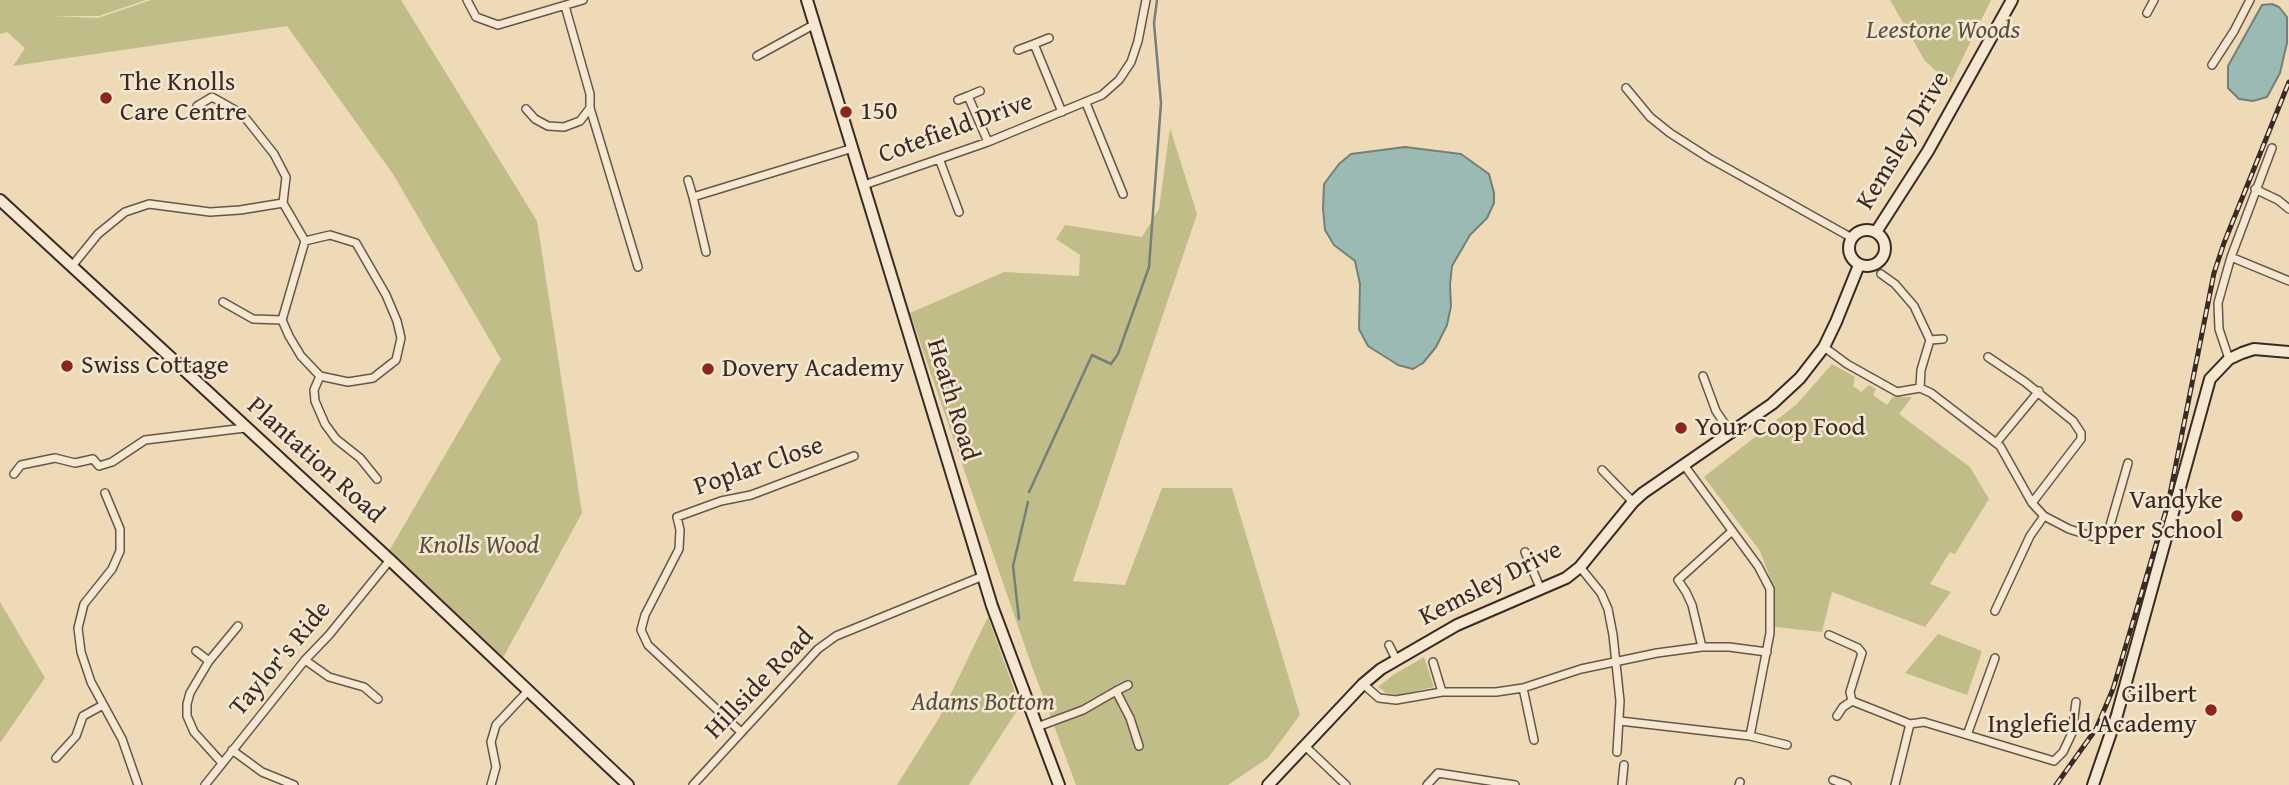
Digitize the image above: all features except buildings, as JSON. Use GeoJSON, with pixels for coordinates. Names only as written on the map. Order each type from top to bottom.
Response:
{"type":"FeatureCollection","features":[{"type":"Feature","properties":{"kind":"street"},"geometry":{"type":"LineString","coordinates":[[467,0],[476,17],[498,25],[583,0]]}},
{"type":"Feature","properties":{"kind":"street","name":"Heath Road"},"geometry":{"type":"LineString","coordinates":[[807,0],[983,576],[1059,785]]}},
{"type":"Feature","properties":{"kind":"street","name":"Cotefield Drive"},"geometry":{"type":"LineString","coordinates":[[864,185],[940,161],[1102,95],[1119,80],[1131,62],[1146,0]]}},
{"type":"Feature","properties":{"kind":"street","name":"Kemsley Drive"},"geometry":{"type":"LineString","coordinates":[[1876,232],[1928,151],[2012,0]]}},
{"type":"Feature","properties":{"kind":"street"},"geometry":{"type":"LineString","coordinates":[[2147,13],[2154,0]]}},
{"type":"Feature","properties":{"kind":"street"},"geometry":{"type":"LineString","coordinates":[[2212,65],[2250,0]]}},
{"type":"Feature","properties":{"kind":"street"},"geometry":{"type":"LineString","coordinates":[[565,6],[590,94],[590,108],[638,267]]}},
{"type":"Feature","properties":{"kind":"street"},"geometry":{"type":"LineString","coordinates":[[757,56],[815,24]]}},
{"type":"Feature","properties":{"kind":"street","name":"Cotefield Drive"},"geometry":{"type":"LineString","coordinates":[[1018,50],[1049,38]]}},
{"type":"Feature","properties":{"kind":"street","name":"Cotefield Drive"},"geometry":{"type":"LineString","coordinates":[[1034,44],[1062,112]]}},
{"type":"Feature","properties":{"kind":"street"},"geometry":{"type":"LineString","coordinates":[[1626,88],[1650,117],[1670,134],[1852,238]]}},
{"type":"Feature","properties":{"kind":"street"},"geometry":{"type":"LineString","coordinates":[[958,100],[980,92]]}},
{"type":"Feature","properties":{"kind":"street"},"geometry":{"type":"LineString","coordinates":[[968,96],[988,142]]}},
{"type":"Feature","properties":{"kind":"street"},"geometry":{"type":"LineString","coordinates":[[197,106],[212,97],[237,111],[274,154],[286,177],[283,203],[305,241],[282,320],[301,356],[320,376],[348,382],[373,378],[396,360],[401,338],[386,295],[356,243],[330,235],[305,241]]}},
{"type":"Feature","properties":{"kind":"street"},"geometry":{"type":"LineString","coordinates":[[1086,103],[1124,194]]}},
{"type":"Feature","properties":{"kind":"street"},"geometry":{"type":"LineString","coordinates":[[526,109],[535,119],[548,126],[564,127],[580,121],[590,108]]}},
{"type":"Feature","properties":{"kind":"street"},"geometry":{"type":"LineString","coordinates":[[692,197],[853,148]]}},
{"type":"Feature","properties":{"kind":"street"},"geometry":{"type":"LineString","coordinates":[[2229,359],[2221,340],[2217,314],[2231,257],[2272,148]]}},
{"type":"Feature","properties":{"kind":"street"},"geometry":{"type":"LineString","coordinates":[[940,161],[959,212]]}},
{"type":"Feature","properties":{"kind":"street"},"geometry":{"type":"LineString","coordinates":[[688,180],[706,253]]}},
{"type":"Feature","properties":{"kind":"street"},"geometry":{"type":"LineString","coordinates":[[2255,189],[2278,200],[2289,209]]}},
{"type":"Feature","properties":{"kind":"street","name":"Plantation Road"},"geometry":{"type":"LineString","coordinates":[[0,200],[390,560],[628,785]]}},
{"type":"Feature","properties":{"kind":"street"},"geometry":{"type":"LineString","coordinates":[[72,266],[98,234],[125,212],[149,204],[210,212],[283,203]]}},
{"type":"Feature","properties":{"kind":"street"},"geometry":{"type":"LineString","coordinates":[[1862,231],[1876,232],[1885,243],[1884,257],[1873,266],[1859,265],[1850,254],[1852,238],[1862,231]]}},
{"type":"Feature","properties":{"kind":"street"},"geometry":{"type":"LineString","coordinates":[[2231,257],[2289,281]]}},
{"type":"Feature","properties":{"kind":"street","name":"Kemsley Drive"},"geometry":{"type":"LineString","coordinates":[[1268,785],[1363,684],[1396,659],[1457,625],[1566,578],[1580,567],[1633,502],[1781,395],[1800,378],[1824,346],[1859,265]]}},
{"type":"Feature","properties":{"kind":"street"},"geometry":{"type":"LineString","coordinates":[[1881,274],[1895,284],[1914,306],[1930,340],[1920,388]]}},
{"type":"Feature","properties":{"kind":"street"},"geometry":{"type":"LineString","coordinates":[[223,302],[253,319],[282,320]]}},
{"type":"Feature","properties":{"kind":"street"},"geometry":{"type":"LineString","coordinates":[[1930,340],[1943,339]]}},
{"type":"Feature","properties":{"kind":"street"},"geometry":{"type":"LineString","coordinates":[[1824,346],[1847,364],[1898,392],[1920,388],[1931,393],[1996,443],[2032,503],[2044,516],[2069,529],[2094,537],[2109,529],[2128,463]]}},
{"type":"Feature","properties":{"kind":"street"},"geometry":{"type":"LineString","coordinates":[[2092,785],[2117,715],[2210,379],[2229,359],[2254,349],[2289,352]]}},
{"type":"Feature","properties":{"kind":"street"},"geometry":{"type":"LineString","coordinates":[[1988,357],[2038,392],[2077,425],[2081,439],[2032,503]]}},
{"type":"Feature","properties":{"kind":"street"},"geometry":{"type":"LineString","coordinates":[[320,376],[314,390],[315,401],[325,425],[335,439],[359,458],[377,479]]}},
{"type":"Feature","properties":{"kind":"street"},"geometry":{"type":"LineString","coordinates":[[1703,376],[1716,411],[1731,433]]}},
{"type":"Feature","properties":{"kind":"street"},"geometry":{"type":"LineString","coordinates":[[1996,443],[2038,392]]}},
{"type":"Feature","properties":{"kind":"street"},"geometry":{"type":"LineString","coordinates":[[14,474],[22,465],[55,458],[75,463],[93,459],[99,466],[112,462],[145,440],[246,428]]}},
{"type":"Feature","properties":{"kind":"street","name":"Poplar Close"},"geometry":{"type":"LineString","coordinates":[[741,732],[648,645],[641,630],[645,615],[679,549],[680,530],[675,514],[751,495],[853,456]]}},
{"type":"Feature","properties":{"kind":"street"},"geometry":{"type":"LineString","coordinates":[[1684,465],[1758,566],[1770,589],[1770,633],[1751,736]]}},
{"type":"Feature","properties":{"kind":"street"},"geometry":{"type":"LineString","coordinates":[[1602,470],[1633,502]]}},
{"type":"Feature","properties":{"kind":"street"},"geometry":{"type":"LineString","coordinates":[[105,493],[120,529],[120,551],[112,569],[84,604],[78,628],[81,652],[90,682],[122,739],[138,785]]}},
{"type":"Feature","properties":{"kind":"street"},"geometry":{"type":"LineString","coordinates":[[1995,611],[2030,536],[2044,516]]}},
{"type":"Feature","properties":{"kind":"street"},"geometry":{"type":"LineString","coordinates":[[1702,647],[1692,605],[1678,580],[1731,532]]}},
{"type":"Feature","properties":{"kind":"street"},"geometry":{"type":"LineString","coordinates":[[1525,552],[1541,590]]}},
{"type":"Feature","properties":{"kind":"street","name":"Taylor's Ride"},"geometry":{"type":"LineString","coordinates":[[205,785],[305,660],[390,560]]}},
{"type":"Feature","properties":{"kind":"street"},"geometry":{"type":"LineString","coordinates":[[1580,567],[1601,593],[1608,608],[1617,661],[1620,720],[1617,752]]}},
{"type":"Feature","properties":{"kind":"street","name":"Hillside Road"},"geometry":{"type":"LineString","coordinates":[[692,785],[818,649],[836,636],[983,576]]}},
{"type":"Feature","properties":{"kind":"street"},"geometry":{"type":"LineString","coordinates":[[222,763],[194,732],[187,716],[187,704],[190,692],[209,661],[238,626]]}},
{"type":"Feature","properties":{"kind":"street"},"geometry":{"type":"LineString","coordinates":[[1829,635],[1858,648],[1862,653],[1850,692],[1852,701]]}},
{"type":"Feature","properties":{"kind":"street"},"geometry":{"type":"LineString","coordinates":[[1389,645],[1396,659]]}},
{"type":"Feature","properties":{"kind":"street"},"geometry":{"type":"LineString","coordinates":[[1363,684],[1379,698],[1396,700],[1442,692],[1496,692],[1523,688],[1581,669],[1702,647],[1767,652]]}},
{"type":"Feature","properties":{"kind":"street"},"geometry":{"type":"LineString","coordinates":[[197,652],[209,661]]}},
{"type":"Feature","properties":{"kind":"street"},"geometry":{"type":"LineString","coordinates":[[1967,735],[1995,658]]}},
{"type":"Feature","properties":{"kind":"street"},"geometry":{"type":"LineString","coordinates":[[305,660],[329,677],[364,687],[378,699]]}},
{"type":"Feature","properties":{"kind":"street"},"geometry":{"type":"LineString","coordinates":[[1433,662],[1442,692]]}},
{"type":"Feature","properties":{"kind":"street"},"geometry":{"type":"LineString","coordinates":[[1037,727],[1083,710],[1102,696],[1128,685]]}},
{"type":"Feature","properties":{"kind":"street"},"geometry":{"type":"LineString","coordinates":[[1523,688],[1534,740]]}},
{"type":"Feature","properties":{"kind":"street"},"geometry":{"type":"LineString","coordinates":[[491,785],[496,767],[491,742],[496,725],[528,691]]}},
{"type":"Feature","properties":{"kind":"street"},"geometry":{"type":"LineString","coordinates":[[1116,691],[1130,719],[1139,746]]}},
{"type":"Feature","properties":{"kind":"street"},"geometry":{"type":"LineString","coordinates":[[1837,716],[1843,706],[1852,701]]}},
{"type":"Feature","properties":{"kind":"street"},"geometry":{"type":"LineString","coordinates":[[1852,701],[1910,724],[1924,722],[2054,761],[2063,752],[2071,733],[2076,702]]}},
{"type":"Feature","properties":{"kind":"street"},"geometry":{"type":"LineString","coordinates":[[57,758],[76,736],[83,716],[103,705]]}},
{"type":"Feature","properties":{"kind":"street"},"geometry":{"type":"LineString","coordinates":[[1620,720],[1751,736],[1787,745]]}},
{"type":"Feature","properties":{"kind":"street"},"geometry":{"type":"LineString","coordinates":[[1895,785],[1910,724]]}},
{"type":"Feature","properties":{"kind":"street"},"geometry":{"type":"LineString","coordinates":[[1305,746],[1346,785]]}},
{"type":"Feature","properties":{"kind":"street"},"geometry":{"type":"LineString","coordinates":[[232,750],[262,772],[294,785]]}},
{"type":"Feature","properties":{"kind":"street"},"geometry":{"type":"LineString","coordinates":[[1622,785],[1624,765]]}},
{"type":"Feature","properties":{"kind":"street"},"geometry":{"type":"LineString","coordinates":[[1427,785],[1438,773],[1515,785]]}},
{"type":"Feature","properties":{"kind":"street"},"geometry":{"type":"LineString","coordinates":[[1833,780],[1847,785]]}},
{"type":"Feature","properties":{"kind":"green space","name":"Knolls Wood"},"geometry":{"type":"Polygon","coordinates":[[[0,0],[146,0],[99,16],[52,16],[98,18],[151,0],[401,0],[537,221],[582,513],[499,665],[382,563],[501,359],[393,174],[287,26],[13,66],[25,48],[7,32],[0,34],[0,0]]]}},
{"type":"Feature","properties":{"kind":"green space","name":"Leestone Woods"},"geometry":{"type":"Polygon","coordinates":[[[1890,0],[1991,0],[1949,86],[1925,61],[1890,0]]]}},
{"type":"Feature","properties":{"kind":"green space"},"geometry":{"type":"Polygon","coordinates":[[[1170,128],[1197,214],[1073,581],[1125,585],[1162,488],[1232,488],[1300,715],[1268,758],[1228,785],[1076,785],[1031,664],[910,313],[1004,272],[1079,276],[1080,255],[1056,239],[1065,225],[1142,237],[1159,209],[1170,128]]]}},
{"type":"Feature","properties":{"kind":"green space"},"geometry":{"type":"Polygon","coordinates":[[[1832,364],[1855,377],[1853,386],[1861,392],[1869,385],[1876,389],[1873,395],[1887,405],[1893,397],[1912,397],[1899,414],[1970,467],[1989,499],[1955,554],[1950,552],[1930,584],[1951,592],[1925,627],[1832,592],[1822,632],[1775,627],[1774,589],[1760,551],[1704,477],[1797,404],[1832,364]]]}},
{"type":"Feature","properties":{"kind":"green space"},"geometry":{"type":"Polygon","coordinates":[[[0,602],[45,678],[0,743],[0,602]]]}},
{"type":"Feature","properties":{"kind":"green space","name":"Adams Bottom"},"geometry":{"type":"Polygon","coordinates":[[[988,617],[1020,706],[969,785],[897,785],[939,718],[988,617]]]}},
{"type":"Feature","properties":{"kind":"green space"},"geometry":{"type":"Polygon","coordinates":[[[1938,634],[1982,651],[1967,695],[1905,673],[1938,634]]]}},
{"type":"Feature","properties":{"kind":"green space"},"geometry":{"type":"Polygon","coordinates":[[[1424,657],[1434,687],[1398,695],[1386,693],[1378,687],[1393,675],[1424,657]]]}},
{"type":"Feature","properties":{"kind":"water"},"geometry":{"type":"Polygon","coordinates":[[[2272,4],[2279,7],[2287,17],[2287,43],[2280,73],[2267,97],[2253,101],[2239,99],[2228,88],[2228,66],[2262,5],[2272,4]]]}},
{"type":"Feature","properties":{"kind":"water"},"geometry":{"type":"Polygon","coordinates":[[[1405,147],[1461,154],[1489,174],[1494,193],[1494,203],[1487,218],[1470,235],[1452,266],[1451,306],[1447,325],[1436,347],[1423,363],[1413,369],[1398,365],[1368,346],[1359,329],[1360,284],[1355,261],[1334,245],[1325,230],[1323,209],[1324,184],[1339,164],[1351,154],[1405,147]]]}},
{"type":"Feature","properties":{"kind":"waterway"},"geometry":{"type":"LineString","coordinates":[[1029,492],[1092,355],[1111,364],[1118,354],[1149,267],[1161,103],[1154,23],[1157,0]]}},
{"type":"Feature","properties":{"kind":"waterway"},"geometry":{"type":"LineString","coordinates":[[1019,619],[1013,566],[1028,502]]}},
{"type":"Feature","properties":{"kind":"railway"},"geometry":{"type":"LineString","coordinates":[[2056,785],[2096,729],[2113,689],[2168,504],[2214,273],[2289,82]]}},
{"type":"Feature","properties":{"kind":"place","name":"The Knolls Care Centre"},"geometry":{"type":"Point","coordinates":[106,98]}},
{"type":"Feature","properties":{"kind":"place","name":"150"},"geometry":{"type":"Point","coordinates":[846,112]}},
{"type":"Feature","properties":{"kind":"place","name":"Swiss Cottage"},"geometry":{"type":"Point","coordinates":[67,366]}},
{"type":"Feature","properties":{"kind":"place","name":"Dovery Academy"},"geometry":{"type":"Point","coordinates":[708,369]}},
{"type":"Feature","properties":{"kind":"place","name":"Your Coop Food"},"geometry":{"type":"Point","coordinates":[1681,428]}},
{"type":"Feature","properties":{"kind":"place","name":"Vandyke Upper School"},"geometry":{"type":"Point","coordinates":[2237,516]}},
{"type":"Feature","properties":{"kind":"place","name":"Gilbert Inglefield Academy"},"geometry":{"type":"Point","coordinates":[2211,710]}}]}
